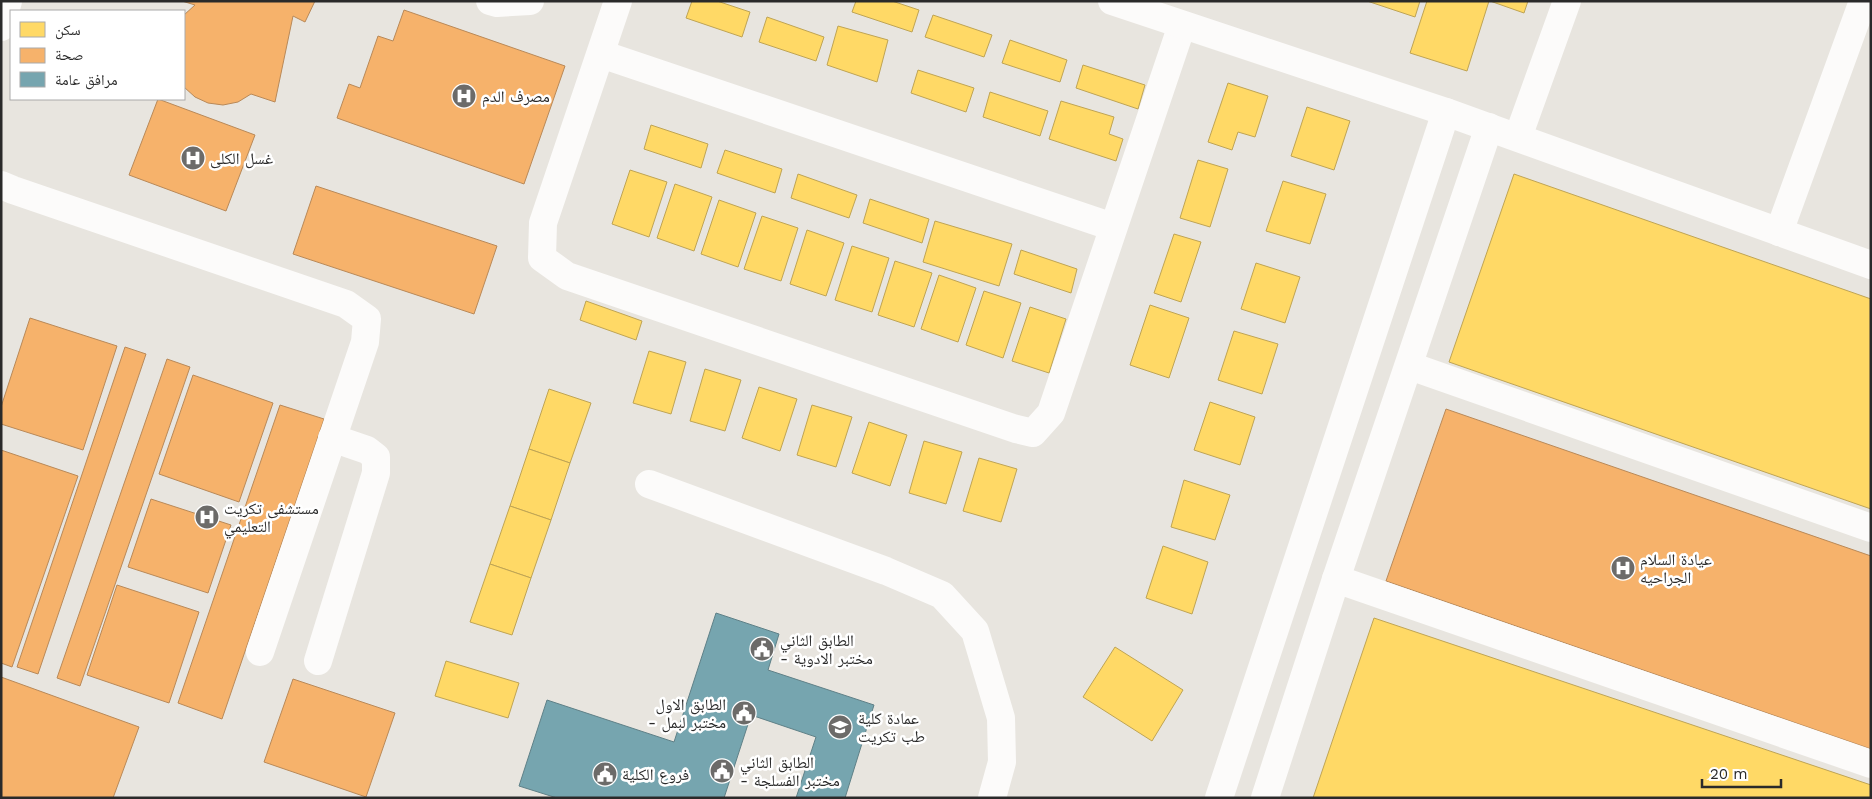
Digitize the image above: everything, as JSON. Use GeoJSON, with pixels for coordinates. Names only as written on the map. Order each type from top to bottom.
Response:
{"type":"FeatureCollection","features":[{"type":"Feature","properties":{"kind":"street"},"geometry":{"type":"LineString","coordinates":[[1,27],[8,1]]}},
{"type":"Feature","properties":{"kind":"street"},"geometry":{"type":"LineString","coordinates":[[490,1],[497,4],[530,1]]}},
{"type":"Feature","properties":{"kind":"street"},"geometry":{"type":"LineString","coordinates":[[618,1],[543,223],[542,258],[567,276],[1016,430],[1033,432],[1051,413],[1182,25]]}},
{"type":"Feature","properties":{"kind":"street"},"geometry":{"type":"LineString","coordinates":[[1112,1],[1518,137],[1871,265]]}},
{"type":"Feature","properties":{"kind":"street"},"geometry":{"type":"LineString","coordinates":[[1518,137],[1567,1]]}},
{"type":"Feature","properties":{"kind":"street"},"geometry":{"type":"LineString","coordinates":[[1779,232],[1863,1]]}},
{"type":"Feature","properties":{"kind":"street"},"geometry":{"type":"LineString","coordinates":[[601,54],[1113,227]]}},
{"type":"Feature","properties":{"kind":"street"},"geometry":{"type":"LineString","coordinates":[[1219,798],[1446,112]]}},
{"type":"Feature","properties":{"kind":"street"},"geometry":{"type":"LineString","coordinates":[[1265,798],[1336,579],[1410,366],[1489,127]]}},
{"type":"Feature","properties":{"kind":"street"},"geometry":{"type":"LineString","coordinates":[[1,185],[346,304],[367,319],[365,342],[260,652]]}},
{"type":"Feature","properties":{"kind":"street"},"geometry":{"type":"LineString","coordinates":[[1410,366],[1871,528]]}},
{"type":"Feature","properties":{"kind":"street"},"geometry":{"type":"LineString","coordinates":[[318,662],[376,473],[376,457],[367,450],[332,438]]}},
{"type":"Feature","properties":{"kind":"street"},"geometry":{"type":"LineString","coordinates":[[649,484],[886,571],[942,595],[975,631],[1001,718],[1002,762],[992,798]]}},
{"type":"Feature","properties":{"kind":"street"},"geometry":{"type":"LineString","coordinates":[[1336,579],[1871,764]]}},
{"type":"Feature","properties":{"kind":"building: سكن"},"geometry":{"type":"Polygon","coordinates":[[[692,1],[717,1],[750,12],[742,37],[686,18],[692,1]]]}},
{"type":"Feature","properties":{"kind":"building: سكن"},"geometry":{"type":"Polygon","coordinates":[[[856,1],[892,1],[919,10],[912,32],[852,12],[856,1]]]}},
{"type":"Feature","properties":{"kind":"building: سكن"},"geometry":{"type":"Polygon","coordinates":[[[1367,1],[1420,1],[1415,17],[1367,1]]]}},
{"type":"Feature","properties":{"kind":"building: سكن"},"geometry":{"type":"Polygon","coordinates":[[[1427,1],[1489,1],[1467,71],[1410,53],[1427,1]]]}},
{"type":"Feature","properties":{"kind":"building: سكن"},"geometry":{"type":"Polygon","coordinates":[[[1490,1],[1528,1],[1524,13],[1490,1]]]}},
{"type":"Feature","properties":{"kind":"building: سكن"},"geometry":{"type":"Polygon","coordinates":[[[933,15],[992,35],[984,57],[925,37],[933,15]]]}},
{"type":"Feature","properties":{"kind":"building: سكن"},"geometry":{"type":"Polygon","coordinates":[[[767,17],[824,37],[816,61],[759,42],[767,17]]]}},
{"type":"Feature","properties":{"kind":"building: سكن"},"geometry":{"type":"Polygon","coordinates":[[[838,26],[888,40],[877,82],[827,65],[838,26]]]}},
{"type":"Feature","properties":{"kind":"building: سكن"},"geometry":{"type":"Polygon","coordinates":[[[1010,40],[1067,60],[1060,82],[1002,63],[1010,40]]]}},
{"type":"Feature","properties":{"kind":"building: سكن"},"geometry":{"type":"Polygon","coordinates":[[[1083,65],[1145,85],[1138,109],[1076,88],[1083,65]]]}},
{"type":"Feature","properties":{"kind":"building: سكن"},"geometry":{"type":"Polygon","coordinates":[[[918,70],[974,88],[966,112],[911,93],[918,70]]]}},
{"type":"Feature","properties":{"kind":"building: سكن"},"geometry":{"type":"Polygon","coordinates":[[[1228,83],[1268,96],[1255,137],[1238,132],[1232,150],[1208,142],[1228,83]]]}},
{"type":"Feature","properties":{"kind":"building: سكن"},"geometry":{"type":"Polygon","coordinates":[[[990,92],[1048,111],[1040,136],[983,117],[990,92]]]}},
{"type":"Feature","properties":{"kind":"building: سكن"},"geometry":{"type":"Polygon","coordinates":[[[1061,101],[1114,117],[1109,134],[1123,139],[1116,161],[1049,139],[1061,101]]]}},
{"type":"Feature","properties":{"kind":"building: سكن"},"geometry":{"type":"Polygon","coordinates":[[[1307,107],[1350,121],[1334,170],[1291,156],[1307,107]]]}},
{"type":"Feature","properties":{"kind":"building: سكن"},"geometry":{"type":"Polygon","coordinates":[[[651,125],[708,144],[701,168],[644,149],[651,125]]]}},
{"type":"Feature","properties":{"kind":"building: سكن"},"geometry":{"type":"Polygon","coordinates":[[[725,150],[782,169],[775,193],[717,173],[725,150]]]}},
{"type":"Feature","properties":{"kind":"building: سكن"},"geometry":{"type":"Polygon","coordinates":[[[1198,160],[1228,169],[1210,227],[1180,218],[1198,160]]]}},
{"type":"Feature","properties":{"kind":"building: سكن"},"geometry":{"type":"Polygon","coordinates":[[[630,170],[667,182],[649,237],[612,224],[630,170]]]}},
{"type":"Feature","properties":{"kind":"building: سكن"},"geometry":{"type":"Polygon","coordinates":[[[798,174],[857,195],[849,218],[791,198],[798,174]]]}},
{"type":"Feature","properties":{"kind":"building: سكن"},"geometry":{"type":"Polygon","coordinates":[[[1514,174],[1871,299],[1871,509],[1449,362],[1514,174]]]}},
{"type":"Feature","properties":{"kind":"building: سكن"},"geometry":{"type":"Polygon","coordinates":[[[1283,181],[1326,194],[1310,244],[1266,231],[1283,181]]]}},
{"type":"Feature","properties":{"kind":"building: سكن"},"geometry":{"type":"Polygon","coordinates":[[[675,184],[712,197],[694,251],[657,238],[675,184]]]}},
{"type":"Feature","properties":{"kind":"building: سكن"},"geometry":{"type":"Polygon","coordinates":[[[870,199],[929,219],[922,243],[863,223],[870,199]]]}},
{"type":"Feature","properties":{"kind":"building: سكن"},"geometry":{"type":"Polygon","coordinates":[[[719,200],[756,213],[738,267],[701,254],[719,200]]]}},
{"type":"Feature","properties":{"kind":"building: سكن"},"geometry":{"type":"Polygon","coordinates":[[[762,216],[798,228],[781,281],[744,269],[762,216]]]}},
{"type":"Feature","properties":{"kind":"building: سكن"},"geometry":{"type":"Polygon","coordinates":[[[935,221],[1012,244],[999,286],[923,262],[935,221]]]}},
{"type":"Feature","properties":{"kind":"building: سكن"},"geometry":{"type":"Polygon","coordinates":[[[807,230],[844,243],[826,296],[790,284],[807,230]]]}},
{"type":"Feature","properties":{"kind":"building: سكن"},"geometry":{"type":"Polygon","coordinates":[[[1174,234],[1201,242],[1181,302],[1154,293],[1174,234]]]}},
{"type":"Feature","properties":{"kind":"building: سكن"},"geometry":{"type":"Polygon","coordinates":[[[852,246],[889,258],[872,312],[835,300],[852,246]]]}},
{"type":"Feature","properties":{"kind":"building: سكن"},"geometry":{"type":"Polygon","coordinates":[[[1021,250],[1077,269],[1071,293],[1014,274],[1021,250]]]}},
{"type":"Feature","properties":{"kind":"building: سكن"},"geometry":{"type":"Polygon","coordinates":[[[895,261],[932,273],[914,327],[878,315],[895,261]]]}},
{"type":"Feature","properties":{"kind":"building: سكن"},"geometry":{"type":"Polygon","coordinates":[[[1256,263],[1300,277],[1285,323],[1241,309],[1256,263]]]}},
{"type":"Feature","properties":{"kind":"building: سكن"},"geometry":{"type":"Polygon","coordinates":[[[939,275],[976,288],[958,342],[921,329],[939,275]]]}},
{"type":"Feature","properties":{"kind":"building: سكن"},"geometry":{"type":"Polygon","coordinates":[[[984,291],[1021,303],[1003,358],[966,345],[984,291]]]}},
{"type":"Feature","properties":{"kind":"building: سكن"},"geometry":{"type":"Polygon","coordinates":[[[586,301],[642,321],[636,340],[580,320],[586,301]]]}},
{"type":"Feature","properties":{"kind":"building: سكن"},"geometry":{"type":"Polygon","coordinates":[[[1150,305],[1189,318],[1169,378],[1130,365],[1150,305]]]}},
{"type":"Feature","properties":{"kind":"building: سكن"},"geometry":{"type":"Polygon","coordinates":[[[1030,307],[1066,319],[1049,373],[1012,361],[1030,307]]]}},
{"type":"Feature","properties":{"kind":"building: سكن"},"geometry":{"type":"Polygon","coordinates":[[[1234,331],[1278,344],[1262,394],[1218,380],[1234,331]]]}},
{"type":"Feature","properties":{"kind":"building: سكن"},"geometry":{"type":"Polygon","coordinates":[[[649,351],[686,362],[671,414],[633,403],[649,351]]]}},
{"type":"Feature","properties":{"kind":"building: سكن"},"geometry":{"type":"Polygon","coordinates":[[[705,369],[741,380],[725,431],[690,421],[705,369]]]}},
{"type":"Feature","properties":{"kind":"building: سكن"},"geometry":{"type":"Polygon","coordinates":[[[759,387],[797,399],[780,451],[742,438],[759,387]]]}},
{"type":"Feature","properties":{"kind":"building: سكن"},"geometry":{"type":"Polygon","coordinates":[[[549,389],[591,403],[570,463],[529,449],[549,389]]]}},
{"type":"Feature","properties":{"kind":"building: سكن"},"geometry":{"type":"Polygon","coordinates":[[[1210,402],[1255,417],[1240,465],[1194,450],[1210,402]]]}},
{"type":"Feature","properties":{"kind":"building: سكن"},"geometry":{"type":"Polygon","coordinates":[[[812,405],[852,417],[836,467],[797,455],[812,405]]]}},
{"type":"Feature","properties":{"kind":"building: سكن"},"geometry":{"type":"Polygon","coordinates":[[[869,422],[907,435],[890,486],[852,473],[869,422]]]}},
{"type":"Feature","properties":{"kind":"building: سكن"},"geometry":{"type":"Polygon","coordinates":[[[924,441],[962,452],[946,504],[909,493],[924,441]]]}},
{"type":"Feature","properties":{"kind":"building: سكن"},"geometry":{"type":"Polygon","coordinates":[[[529,449],[570,463],[551,520],[510,506],[529,449]]]}},
{"type":"Feature","properties":{"kind":"building: سكن"},"geometry":{"type":"Polygon","coordinates":[[[979,458],[1017,469],[1001,522],[963,511],[979,458]]]}},
{"type":"Feature","properties":{"kind":"building: سكن"},"geometry":{"type":"Polygon","coordinates":[[[1184,480],[1230,495],[1215,540],[1171,527],[1184,480]]]}},
{"type":"Feature","properties":{"kind":"building: سكن"},"geometry":{"type":"Polygon","coordinates":[[[510,506],[551,520],[531,578],[490,564],[510,506]]]}},
{"type":"Feature","properties":{"kind":"building: سكن"},"geometry":{"type":"Polygon","coordinates":[[[1163,546],[1208,562],[1192,614],[1146,598],[1163,546]]]}},
{"type":"Feature","properties":{"kind":"building: سكن"},"geometry":{"type":"Polygon","coordinates":[[[490,564],[531,578],[512,635],[470,622],[490,564]]]}},
{"type":"Feature","properties":{"kind":"building: سكن"},"geometry":{"type":"Polygon","coordinates":[[[1374,618],[1871,785],[1871,798],[1313,798],[1374,618]]]}},
{"type":"Feature","properties":{"kind":"building: سكن"},"geometry":{"type":"Polygon","coordinates":[[[1115,647],[1183,690],[1152,741],[1083,697],[1115,647]]]}},
{"type":"Feature","properties":{"kind":"building: سكن"},"geometry":{"type":"Polygon","coordinates":[[[446,661],[519,683],[508,718],[435,696],[446,661]]]}},
{"type":"Feature","properties":{"kind":"building: صحة"},"geometry":{"type":"Polygon","coordinates":[[[182,1],[315,1],[305,22],[293,16],[275,102],[251,94],[238,102],[223,105],[208,103],[195,97],[185,88],[185,14],[195,5],[182,1]]]}},
{"type":"Feature","properties":{"kind":"building: صحة"},"geometry":{"type":"Polygon","coordinates":[[[404,10],[565,66],[524,184],[337,118],[349,84],[360,88],[378,36],[393,41],[404,10]]]}},
{"type":"Feature","properties":{"kind":"building: صحة"},"geometry":{"type":"Polygon","coordinates":[[[158,100],[255,135],[226,211],[129,175],[158,100]]]}},
{"type":"Feature","properties":{"kind":"building: صحة"},"geometry":{"type":"Polygon","coordinates":[[[316,186],[497,246],[474,314],[293,254],[316,186]]]}},
{"type":"Feature","properties":{"kind":"building: صحة"},"geometry":{"type":"Polygon","coordinates":[[[30,318],[117,346],[83,450],[1,424],[1,407],[30,318]]]}},
{"type":"Feature","properties":{"kind":"building: صحة"},"geometry":{"type":"Polygon","coordinates":[[[125,347],[146,354],[38,674],[17,667],[125,347]]]}},
{"type":"Feature","properties":{"kind":"building: صحة"},"geometry":{"type":"Polygon","coordinates":[[[167,359],[190,367],[80,686],[57,678],[167,359]]]}},
{"type":"Feature","properties":{"kind":"building: صحة"},"geometry":{"type":"Polygon","coordinates":[[[193,375],[273,403],[239,502],[159,474],[193,375]]]}},
{"type":"Feature","properties":{"kind":"building: صحة"},"geometry":{"type":"Polygon","coordinates":[[[280,405],[324,419],[222,719],[178,703],[280,405]]]}},
{"type":"Feature","properties":{"kind":"building: صحة"},"geometry":{"type":"Polygon","coordinates":[[[1446,409],[1871,556],[1871,749],[1386,581],[1446,409]]]}},
{"type":"Feature","properties":{"kind":"building: صحة"},"geometry":{"type":"Polygon","coordinates":[[[1,450],[78,476],[12,667],[1,663],[1,450]]]}},
{"type":"Feature","properties":{"kind":"building: صحة"},"geometry":{"type":"Polygon","coordinates":[[[151,499],[231,525],[208,593],[128,567],[151,499]]]}},
{"type":"Feature","properties":{"kind":"building: صحة"},"geometry":{"type":"Polygon","coordinates":[[[117,585],[199,612],[169,703],[87,675],[117,585]]]}},
{"type":"Feature","properties":{"kind":"building: صحة"},"geometry":{"type":"Polygon","coordinates":[[[1,677],[139,727],[113,798],[1,798],[1,677]]]}},
{"type":"Feature","properties":{"kind":"building: صحة"},"geometry":{"type":"Polygon","coordinates":[[[293,679],[395,713],[366,797],[264,762],[293,679]]]}},
{"type":"Feature","properties":{"kind":"building: مرافق عامة"},"geometry":{"type":"Polygon","coordinates":[[[716,613],[779,634],[768,670],[874,705],[845,798],[796,798],[816,737],[751,715],[724,798],[557,798],[519,786],[547,700],[674,742],[716,613]]]}},
{"type":"Feature","properties":{"kind":"place","name":"مصرف الدم"},"geometry":{"type":"Point","coordinates":[464,96]}},
{"type":"Feature","properties":{"kind":"place","name":"غسل الكلى"},"geometry":{"type":"Point","coordinates":[193,158]}},
{"type":"Feature","properties":{"kind":"place","name":"مستشفى تكريت التعليمي"},"geometry":{"type":"Point","coordinates":[207,517]}},
{"type":"Feature","properties":{"kind":"place","name":"عيادة السلام الجراحيه"},"geometry":{"type":"Point","coordinates":[1623,568]}},
{"type":"Feature","properties":{"kind":"place","name":"الطابق الثاني - مختبر الادوية"},"geometry":{"type":"Point","coordinates":[762,649]}},
{"type":"Feature","properties":{"kind":"place","name":"الطابق الاول - مختبر لبمل"},"geometry":{"type":"Point","coordinates":[744,713]}},
{"type":"Feature","properties":{"kind":"place","name":"عمادة كلية طب تكريت"},"geometry":{"type":"Point","coordinates":[840,727]}},
{"type":"Feature","properties":{"kind":"place","name":"الطابق الثاني - مختبر الفسلجة"},"geometry":{"type":"Point","coordinates":[722,771]}},
{"type":"Feature","properties":{"kind":"place","name":"فروع الكلية"},"geometry":{"type":"Point","coordinates":[605,774]}}]}
